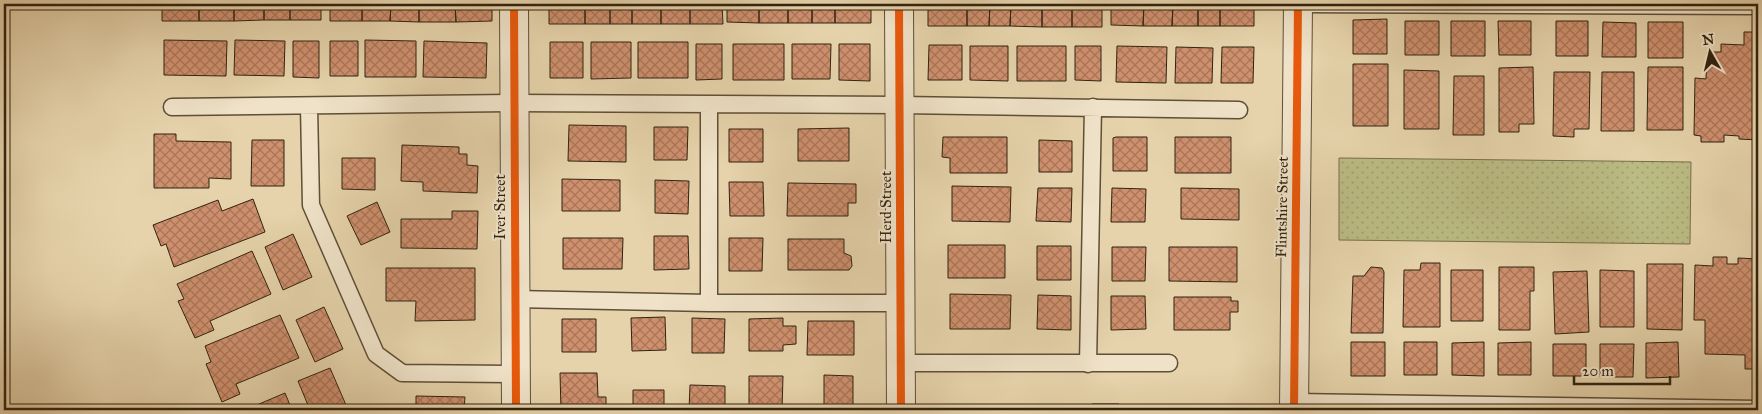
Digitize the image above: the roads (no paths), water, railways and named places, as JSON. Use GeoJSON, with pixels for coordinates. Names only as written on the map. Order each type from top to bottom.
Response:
{"type":"FeatureCollection","features":[{"type":"Feature","properties":{"kind":"street","name":"Iver Street"},"geometry":{"type":"LineString","coordinates":[[514,4],[516,410]]}},
{"type":"Feature","properties":{"kind":"street","name":"Herd Street"},"geometry":{"type":"LineString","coordinates":[[899,4],[901,410]]}},
{"type":"Feature","properties":{"kind":"street","name":"Flintshire Street"},"geometry":{"type":"LineString","coordinates":[[1294,406],[1298,4]]}},
{"type":"Feature","properties":{"kind":"lane"},"geometry":{"type":"LineString","coordinates":[[1298,4],[1758,6]]}},
{"type":"Feature","properties":{"kind":"lane"},"geometry":{"type":"LineString","coordinates":[[172,107],[513,104],[900,104],[1239,110]]}},
{"type":"Feature","properties":{"kind":"lane"},"geometry":{"type":"LineString","coordinates":[[709,104],[709,303]]}},
{"type":"Feature","properties":{"kind":"lane"},"geometry":{"type":"LineString","coordinates":[[309,106],[311,204],[376,354],[402,374],[515,374]]}},
{"type":"Feature","properties":{"kind":"lane"},"geometry":{"type":"LineString","coordinates":[[1088,364],[1093,107]]}},
{"type":"Feature","properties":{"kind":"lane"},"geometry":{"type":"LineString","coordinates":[[514,299],[709,303],[899,303]]}},
{"type":"Feature","properties":{"kind":"lane"},"geometry":{"type":"LineString","coordinates":[[901,363],[1169,363]]}},
{"type":"Feature","properties":{"kind":"lane"},"geometry":{"type":"LineString","coordinates":[[1294,406],[1758,409]]}}]}
